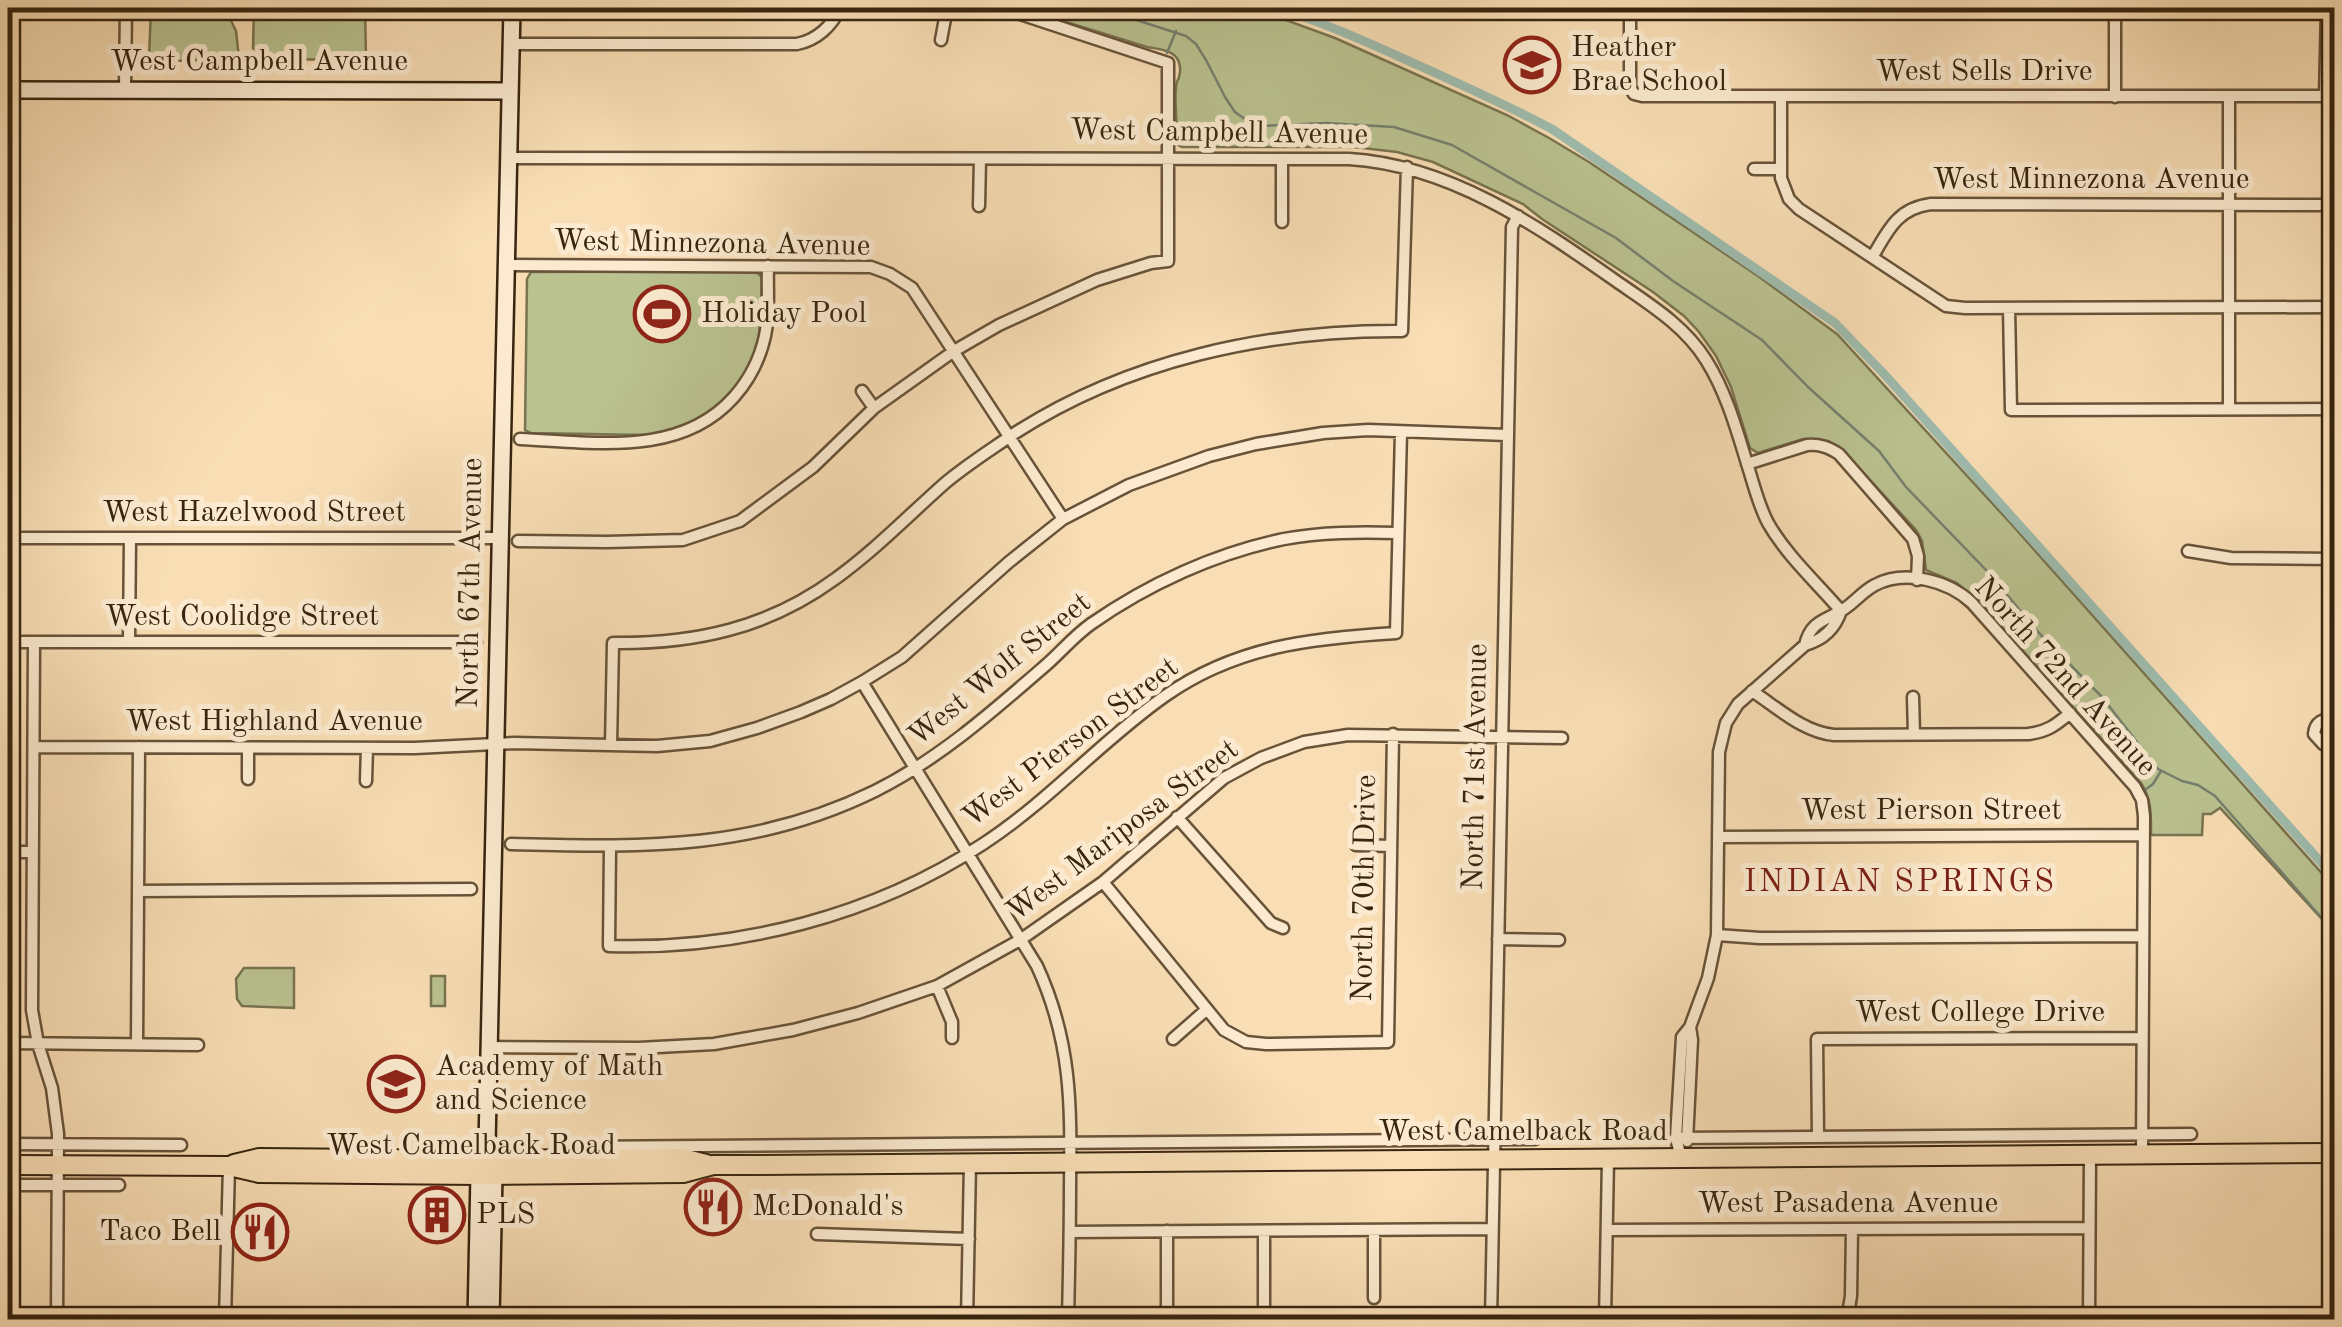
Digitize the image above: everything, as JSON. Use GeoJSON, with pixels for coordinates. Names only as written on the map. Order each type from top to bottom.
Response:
{"type":"FeatureCollection","features":[{"type":"Feature","properties":{"kind":"main road","name":"North 67th Avenue"},"geometry":{"type":"LineString","coordinates":[[492,1320],[487,1170],[512,8]]}},
{"type":"Feature","properties":{"kind":"main road","name":"West Campbell Avenue"},"geometry":{"type":"LineString","coordinates":[[8,90],[510,91]]}},
{"type":"Feature","properties":{"kind":"main road","name":"West Camelback Road"},"geometry":{"type":"LineString","coordinates":[[8,1165],[228,1166],[259,1158],[487,1170],[683,1173],[713,1166],[2334,1153]]}},
{"type":"Feature","properties":{"kind":"main road","name":"North 67th Avenue"},"geometry":{"type":"LineString","coordinates":[[476,1320],[487,1170]]}},
{"type":"Feature","properties":{"kind":"street"},"geometry":{"type":"LineString","coordinates":[[125,89],[126,8]]}},
{"type":"Feature","properties":{"kind":"street"},"geometry":{"type":"LineString","coordinates":[[511,44],[797,44],[824,32],[840,8]]}},
{"type":"Feature","properties":{"kind":"street"},"geometry":{"type":"LineString","coordinates":[[941,40],[946,8]]}},
{"type":"Feature","properties":{"kind":"street"},"geometry":{"type":"LineString","coordinates":[[518,541],[683,540],[740,521],[813,467],[874,408],[954,351],[999,325],[1097,280],[1168,260],[1168,63],[1002,8]]}},
{"type":"Feature","properties":{"kind":"street","name":"West Sells Drive"},"geometry":{"type":"LineString","coordinates":[[1630,8],[1630,80],[1634,94],[1642,96],[2330,96]]}},
{"type":"Feature","properties":{"kind":"street"},"geometry":{"type":"LineString","coordinates":[[2114,96],[2115,8]]}},
{"type":"Feature","properties":{"kind":"street"},"geometry":{"type":"LineString","coordinates":[[2326,8],[2330,96]]}},
{"type":"Feature","properties":{"kind":"street"},"geometry":{"type":"LineString","coordinates":[[1781,96],[1784,190],[1799,209],[1946,306],[2334,307]]}},
{"type":"Feature","properties":{"kind":"street"},"geometry":{"type":"LineString","coordinates":[[2229,96],[2229,409]]}},
{"type":"Feature","properties":{"kind":"street","name":"West Campbell Avenue"},"geometry":{"type":"LineString","coordinates":[[508,158],[1372,160],[1432,175],[1518,216],[1670,319],[1686,334],[1706,360],[1725,397],[1768,523],[1841,611]]}},
{"type":"Feature","properties":{"kind":"street"},"geometry":{"type":"LineString","coordinates":[[980,159],[980,206]]}},
{"type":"Feature","properties":{"kind":"street"},"geometry":{"type":"LineString","coordinates":[[1282,159],[1282,222]]}},
{"type":"Feature","properties":{"kind":"street"},"geometry":{"type":"LineString","coordinates":[[611,745],[613,643],[702,638],[739,628],[794,605],[838,577],[959,472],[1010,436],[1091,393],[1144,371],[1204,353],[1305,334],[1402,331],[1407,167]]}},
{"type":"Feature","properties":{"kind":"street"},"geometry":{"type":"LineString","coordinates":[[1754,169],[1781,168]]}},
{"type":"Feature","properties":{"kind":"street","name":"West Minnezona Avenue"},"geometry":{"type":"LineString","coordinates":[[1873,256],[1894,221],[1904,211],[1919,205],[2334,204]]}},
{"type":"Feature","properties":{"kind":"street","name":"North 71st Avenue"},"geometry":{"type":"LineString","coordinates":[[1492,1320],[1507,435],[1512,228],[1518,216]]}},
{"type":"Feature","properties":{"kind":"street","name":"West Minnezona Avenue"},"geometry":{"type":"LineString","coordinates":[[506,265],[871,266],[912,288],[954,351]]}},
{"type":"Feature","properties":{"kind":"street"},"geometry":{"type":"LineString","coordinates":[[520,439],[640,442],[692,430],[715,416],[741,389],[758,360],[765,336],[768,266]]}},
{"type":"Feature","properties":{"kind":"street"},"geometry":{"type":"LineString","coordinates":[[2009,308],[2011,410],[2334,409]]}},
{"type":"Feature","properties":{"kind":"street"},"geometry":{"type":"LineString","coordinates":[[954,351],[1063,519]]}},
{"type":"Feature","properties":{"kind":"street"},"geometry":{"type":"LineString","coordinates":[[862,391],[874,408]]}},
{"type":"Feature","properties":{"kind":"street","name":"West Highland Avenue"},"geometry":{"type":"LineString","coordinates":[[34,747],[367,748],[514,742],[656,746],[710,741],[801,712],[862,682],[902,657],[1008,562],[1063,519],[1129,485],[1209,456],[1323,433],[1368,430],[1507,435]]}},
{"type":"Feature","properties":{"kind":"street"},"geometry":{"type":"LineString","coordinates":[[1398,532],[1402,432]]}},
{"type":"Feature","properties":{"kind":"street"},"geometry":{"type":"LineString","coordinates":[[1681,1158],[1682,1037],[1690,1027],[1708,978],[1717,935],[1719,752],[1726,723],[1752,690],[1805,645],[1808,633],[1824,617],[1841,611],[1884,581],[1917,580],[1918,556],[1913,539],[1829,447],[1807,445],[1747,464]]}},
{"type":"Feature","properties":{"kind":"street","name":"West Wolf Street"},"geometry":{"type":"LineString","coordinates":[[511,844],[685,844],[755,834],[832,810],[916,769],[982,720],[1089,626],[1162,582],[1210,560],[1284,539],[1352,531],[1398,532]]}},
{"type":"Feature","properties":{"kind":"street","name":"West Pierson Street"},"geometry":{"type":"LineString","coordinates":[[610,846],[608,946],[672,945],[762,934],[853,908],[902,888],[968,853],[1027,811],[1135,718],[1201,675],[1269,648],[1341,635],[1396,633],[1398,532]]}},
{"type":"Feature","properties":{"kind":"street","name":"West Hazelwood Street"},"geometry":{"type":"LineString","coordinates":[[8,538],[500,538]]}},
{"type":"Feature","properties":{"kind":"street"},"geometry":{"type":"LineString","coordinates":[[129,642],[130,538]]}},
{"type":"Feature","properties":{"kind":"street"},"geometry":{"type":"LineString","coordinates":[[2188,550],[2231,558],[2334,559]]}},
{"type":"Feature","properties":{"kind":"street","name":"North 72nd Avenue"},"geometry":{"type":"LineString","coordinates":[[1917,580],[1938,582],[1962,593],[2114,760],[2140,794],[2144,835],[2142,1155]]}},
{"type":"Feature","properties":{"kind":"street","name":"West Coolidge Street"},"geometry":{"type":"LineString","coordinates":[[8,642],[476,642]]}},
{"type":"Feature","properties":{"kind":"street"},"geometry":{"type":"LineString","coordinates":[[34,642],[32,1010],[52,1088],[58,1144],[57,1320]]}},
{"type":"Feature","properties":{"kind":"street"},"geometry":{"type":"LineString","coordinates":[[862,682],[1037,966],[1048,991],[1069,1078],[1068,1320]]}},
{"type":"Feature","properties":{"kind":"street"},"geometry":{"type":"LineString","coordinates":[[1752,690],[1806,728],[1822,734],[2042,732],[2070,712]]}},
{"type":"Feature","properties":{"kind":"street"},"geometry":{"type":"LineString","coordinates":[[1913,697],[1914,734]]}},
{"type":"Feature","properties":{"kind":"street"},"geometry":{"type":"LineString","coordinates":[[2334,720],[2320,721],[2314,734],[2323,744],[2334,742]]}},
{"type":"Feature","properties":{"kind":"street","name":"West Mariposa Street"},"geometry":{"type":"LineString","coordinates":[[489,1046],[640,1048],[714,1044],[822,1024],[937,986],[1020,940],[1103,882],[1224,778],[1260,758],[1304,742],[1348,734],[1562,738]]}},
{"type":"Feature","properties":{"kind":"street","name":"North 70th Drive"},"geometry":{"type":"LineString","coordinates":[[1206,1010],[1224,1030],[1246,1042],[1388,1042],[1393,734]]}},
{"type":"Feature","properties":{"kind":"street"},"geometry":{"type":"LineString","coordinates":[[137,1044],[139,747]]}},
{"type":"Feature","properties":{"kind":"street"},"geometry":{"type":"LineString","coordinates":[[248,748],[248,779]]}},
{"type":"Feature","properties":{"kind":"street"},"geometry":{"type":"LineString","coordinates":[[366,781],[367,748]]}},
{"type":"Feature","properties":{"kind":"street"},"geometry":{"type":"LineString","coordinates":[[1177,817],[1271,924],[1283,928]]}},
{"type":"Feature","properties":{"kind":"street","name":"West Pierson Street"},"geometry":{"type":"LineString","coordinates":[[1718,837],[2144,835]]}},
{"type":"Feature","properties":{"kind":"street"},"geometry":{"type":"LineString","coordinates":[[1356,846],[1390,846]]}},
{"type":"Feature","properties":{"kind":"street"},"geometry":{"type":"LineString","coordinates":[[8,852],[32,852]]}},
{"type":"Feature","properties":{"kind":"street"},"geometry":{"type":"LineString","coordinates":[[1103,882],[1206,1010],[1173,1038]]}},
{"type":"Feature","properties":{"kind":"street"},"geometry":{"type":"LineString","coordinates":[[138,891],[471,889]]}},
{"type":"Feature","properties":{"kind":"street"},"geometry":{"type":"LineString","coordinates":[[1717,935],[2143,936]]}},
{"type":"Feature","properties":{"kind":"street"},"geometry":{"type":"LineString","coordinates":[[1498,939],[1558,940]]}},
{"type":"Feature","properties":{"kind":"street"},"geometry":{"type":"LineString","coordinates":[[937,986],[952,1022],[952,1038]]}},
{"type":"Feature","properties":{"kind":"street","name":"West College Drive"},"geometry":{"type":"LineString","coordinates":[[1818,1137],[1818,1039],[2142,1038]]}},
{"type":"Feature","properties":{"kind":"street"},"geometry":{"type":"LineString","coordinates":[[8,1044],[198,1044]]}},
{"type":"Feature","properties":{"kind":"street","name":"West Camelback Road"},"geometry":{"type":"LineString","coordinates":[[1682,1138],[2191,1134]]}},
{"type":"Feature","properties":{"kind":"street","name":"West Camelback Road"},"geometry":{"type":"LineString","coordinates":[[578,1147],[1535,1139]]}},
{"type":"Feature","properties":{"kind":"street"},"geometry":{"type":"LineString","coordinates":[[8,1144],[181,1146]]}},
{"type":"Feature","properties":{"kind":"street"},"geometry":{"type":"LineString","coordinates":[[2090,1155],[2090,1320]]}},
{"type":"Feature","properties":{"kind":"street"},"geometry":{"type":"LineString","coordinates":[[1605,1320],[1608,1159]]}},
{"type":"Feature","properties":{"kind":"street"},"geometry":{"type":"LineString","coordinates":[[967,1320],[970,1163]]}},
{"type":"Feature","properties":{"kind":"street"},"geometry":{"type":"LineString","coordinates":[[225,1320],[228,1166]]}},
{"type":"Feature","properties":{"kind":"street"},"geometry":{"type":"LineString","coordinates":[[8,1185],[119,1185]]}},
{"type":"Feature","properties":{"kind":"street","name":"West Pasadena Avenue"},"geometry":{"type":"LineString","coordinates":[[1608,1230],[2090,1228]]}},
{"type":"Feature","properties":{"kind":"street"},"geometry":{"type":"LineString","coordinates":[[1070,1232],[1492,1229]]}},
{"type":"Feature","properties":{"kind":"street"},"geometry":{"type":"LineString","coordinates":[[1847,1320],[1852,1229]]}},
{"type":"Feature","properties":{"kind":"street"},"geometry":{"type":"LineString","coordinates":[[1374,1230],[1374,1298]]}},
{"type":"Feature","properties":{"kind":"street"},"geometry":{"type":"LineString","coordinates":[[1264,1231],[1264,1320]]}},
{"type":"Feature","properties":{"kind":"street"},"geometry":{"type":"LineString","coordinates":[[1167,1232],[1167,1320]]}},
{"type":"Feature","properties":{"kind":"street"},"geometry":{"type":"LineString","coordinates":[[817,1234],[969,1239]]}},
{"type":"Feature","properties":{"kind":"green space"},"geometry":{"type":"Polygon","coordinates":[[[151,8],[225,8],[236,31],[239,58],[155,62],[149,58],[151,8]]]}},
{"type":"Feature","properties":{"kind":"green space"},"geometry":{"type":"Polygon","coordinates":[[[254,8],[365,8],[366,60],[265,59],[253,48],[254,8]]]}},
{"type":"Feature","properties":{"kind":"green space"},"geometry":{"type":"Polygon","coordinates":[[[1021,8],[1253,8],[1335,38],[1507,115],[1589,162],[1758,276],[1837,334],[2334,887],[2334,932],[2220,808],[2203,814],[2202,835],[2151,835],[2149,802],[2141,783],[1980,603],[1957,583],[1926,570],[1922,541],[1916,530],[1844,452],[1828,441],[1803,439],[1758,453],[1750,448],[1731,387],[1716,356],[1684,316],[1653,292],[1523,204],[1433,162],[1397,152],[1354,147],[1182,147],[1176,137],[1180,65],[1174,55],[1021,8]]]}},
{"type":"Feature","properties":{"kind":"green space"},"geometry":{"type":"Polygon","coordinates":[[[753,271],[762,279],[756,349],[739,382],[713,408],[682,426],[646,435],[525,430],[527,279],[531,272],[753,271]]]}},
{"type":"Feature","properties":{"kind":"green space"},"geometry":{"type":"Polygon","coordinates":[[[244,968],[294,968],[294,1008],[242,1006],[237,999],[236,979],[244,968]]]}},
{"type":"Feature","properties":{"kind":"green space"},"geometry":{"type":"Polygon","coordinates":[[[431,976],[445,976],[445,1006],[431,1006],[431,976]]]}},
{"type":"Feature","properties":{"kind":"waterway"},"geometry":{"type":"LineString","coordinates":[[1099,8],[1186,36],[1196,44],[1235,112],[1249,122],[1261,126],[1326,123],[1394,127],[1452,145],[1616,238],[1762,340],[1879,451],[1906,487],[2102,697],[2158,769],[2215,796],[2334,932]]}},
{"type":"Feature","properties":{"kind":"waterway"},"geometry":{"type":"LineString","coordinates":[[1277,8],[1367,42],[1552,129],[1835,323],[2334,877]]}},
{"type":"Feature","properties":{"kind":"waterway"},"geometry":{"type":"LineString","coordinates":[[1167,53],[1176,31]]}},
{"type":"Feature","properties":{"kind":"waterway"},"geometry":{"type":"LineString","coordinates":[[2141,793],[2161,771]]}},
{"type":"Feature","properties":{"kind":"place","name":"Heather Brae School"},"geometry":{"type":"Point","coordinates":[1532,65]}},
{"type":"Feature","properties":{"kind":"place","name":"Holiday Pool"},"geometry":{"type":"Point","coordinates":[662,314]}},
{"type":"Feature","properties":{"kind":"place","name":"Academy of Math and Science"},"geometry":{"type":"Point","coordinates":[396,1084]}},
{"type":"Feature","properties":{"kind":"place","name":"McDonald's"},"geometry":{"type":"Point","coordinates":[713,1207]}},
{"type":"Feature","properties":{"kind":"place","name":"PLS"},"geometry":{"type":"Point","coordinates":[437,1215]}},
{"type":"Feature","properties":{"kind":"place","name":"Taco Bell"},"geometry":{"type":"Point","coordinates":[260,1232]}},
{"type":"Feature","properties":{"kind":"district","name":"INDIAN SPRINGS"},"geometry":{"type":"Point","coordinates":[1900,883]}}]}
